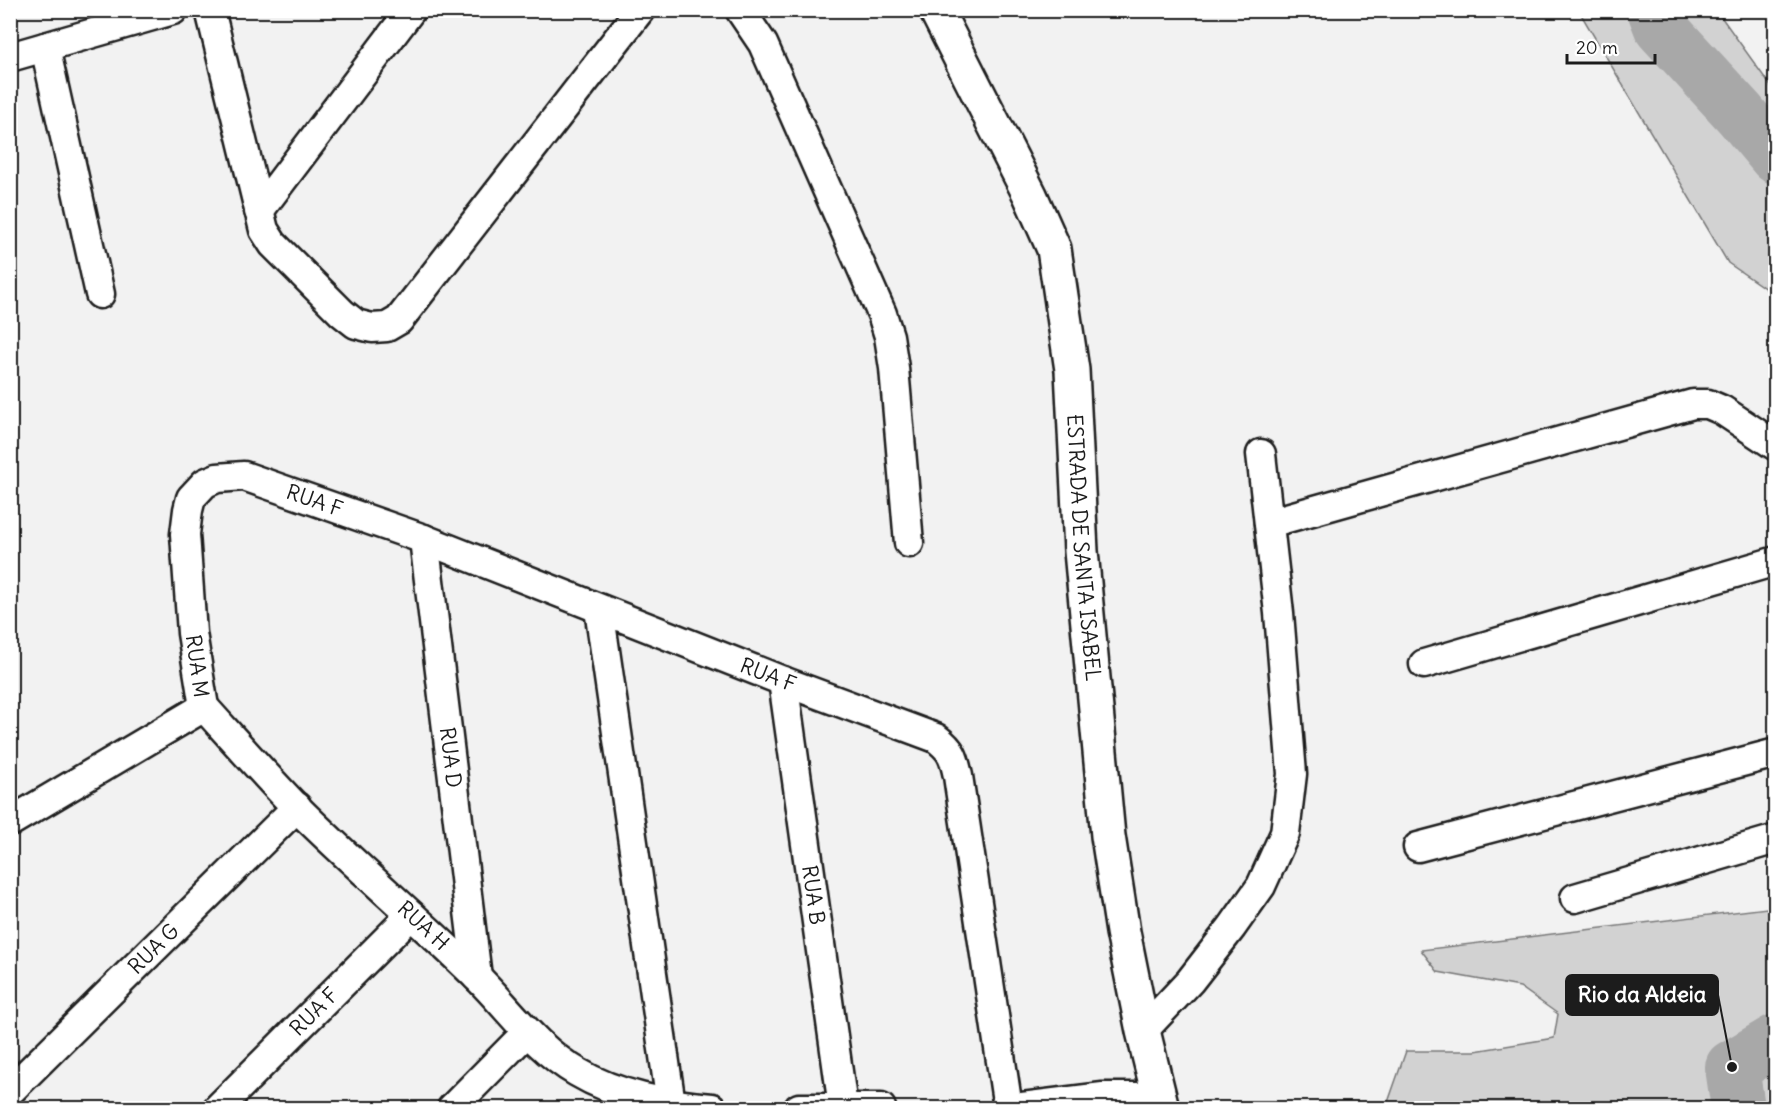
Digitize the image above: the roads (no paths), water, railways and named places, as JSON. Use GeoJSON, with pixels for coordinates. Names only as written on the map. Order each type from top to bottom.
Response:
{"type":"FeatureCollection","features":[{"type":"Feature","properties":{"kind":"main road","name":"ESTRADA DE SANTA ISABEL"},"geometry":{"type":"LineString","coordinates":[[936,10],[1030,195],[1054,249],[1072,370],[1081,551],[1107,824],[1123,932],[1160,1103]]}},
{"type":"Feature","properties":{"kind":"street"},"geometry":{"type":"LineString","coordinates":[[10,57],[173,10]]}},
{"type":"Feature","properties":{"kind":"street"},"geometry":{"type":"LineString","coordinates":[[210,10],[264,230],[273,244],[342,313],[356,324],[372,328],[387,327],[399,320],[640,10]]}},
{"type":"Feature","properties":{"kind":"street"},"geometry":{"type":"LineString","coordinates":[[259,212],[411,10]]}},
{"type":"Feature","properties":{"kind":"street"},"geometry":{"type":"LineString","coordinates":[[740,10],[763,44],[882,314],[889,336],[894,368],[909,543]]}},
{"type":"Feature","properties":{"kind":"street"},"geometry":{"type":"LineString","coordinates":[[45,47],[100,294]]}},
{"type":"Feature","properties":{"kind":"street"},"geometry":{"type":"LineString","coordinates":[[1269,523],[1693,404],[1708,404],[1722,410],[1776,446]]}},
{"type":"Feature","properties":{"kind":"street"},"geometry":{"type":"LineString","coordinates":[[1143,1031],[1190,981],[1232,927],[1261,886],[1285,833],[1292,774],[1279,613],[1261,454]]}},
{"type":"Feature","properties":{"kind":"street","name":"RUA F"},"geometry":{"type":"LineString","coordinates":[[244,476],[424,539],[783,681],[936,738],[950,750],[955,759],[1008,1108]]}},
{"type":"Feature","properties":{"kind":"street","name":"RUA M"},"geometry":{"type":"LineString","coordinates":[[10,822],[204,706],[192,633],[185,534],[188,510],[191,498],[206,483],[217,477],[244,476]]}},
{"type":"Feature","properties":{"kind":"street","name":"RUA D"},"geometry":{"type":"LineString","coordinates":[[424,539],[477,976]]}},
{"type":"Feature","properties":{"kind":"street"},"geometry":{"type":"LineString","coordinates":[[1424,664],[1776,561]]}},
{"type":"Feature","properties":{"kind":"street"},"geometry":{"type":"LineString","coordinates":[[599,609],[669,1106]]}},
{"type":"Feature","properties":{"kind":"street","name":"RUA B"},"geometry":{"type":"LineString","coordinates":[[783,681],[843,1107]]}},
{"type":"Feature","properties":{"kind":"street","name":"RUA H"},"geometry":{"type":"LineString","coordinates":[[204,706],[297,807],[477,976],[527,1032],[558,1060],[577,1073],[603,1085],[669,1106],[712,1108]]}},
{"type":"Feature","properties":{"kind":"street"},"geometry":{"type":"LineString","coordinates":[[1418,847],[1776,753]]}},
{"type":"Feature","properties":{"kind":"street","name":"RUA G"},"geometry":{"type":"LineString","coordinates":[[10,1091],[297,807]]}},
{"type":"Feature","properties":{"kind":"street"},"geometry":{"type":"LineString","coordinates":[[1575,898],[1776,839]]}},
{"type":"Feature","properties":{"kind":"street","name":"RUA F"},"geometry":{"type":"LineString","coordinates":[[218,1108],[411,915]]}},
{"type":"Feature","properties":{"kind":"street"},"geometry":{"type":"LineString","coordinates":[[452,1108],[527,1032]]}},
{"type":"Feature","properties":{"kind":"street"},"geometry":{"type":"LineString","coordinates":[[1014,1108],[1088,1103],[1160,1103]]}},
{"type":"Feature","properties":{"kind":"street"},"geometry":{"type":"LineString","coordinates":[[799,1108],[881,1108]]}},
{"type":"Feature","properties":{"kind":"waterway"},"geometry":{"type":"LineString","coordinates":[[1654,10],[1661,28],[1776,157]]}},
{"type":"Feature","properties":{"kind":"waterway"},"geometry":{"type":"LineString","coordinates":[[1738,1108],[1732,1067],[1776,1041]]}},
{"type":"Feature","properties":{"kind":"place","name":"Rio da Aldeia"},"geometry":{"type":"Point","coordinates":[1732,1067]}}]}
